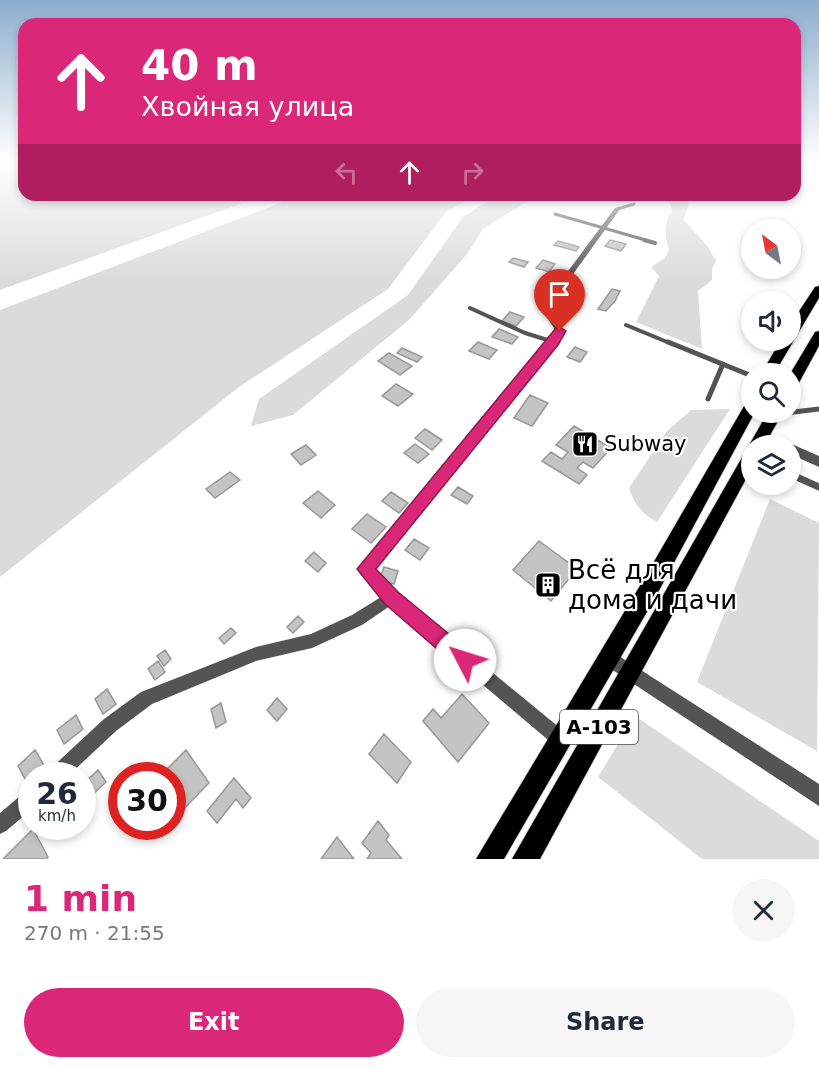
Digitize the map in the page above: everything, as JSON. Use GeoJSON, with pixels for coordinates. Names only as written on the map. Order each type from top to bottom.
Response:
{"type":"FeatureCollection","features":[{"type":"Feature","properties":{"kind":"main road"},"geometry":{"type":"LineString","coordinates":[[801,318],[819,289]]}},
{"type":"Feature","properties":{"kind":"main road"},"geometry":{"type":"LineString","coordinates":[[801,367],[819,335]]}},
{"type":"Feature","properties":{"kind":"main road","name":"А-103"},"geometry":{"type":"LineString","coordinates":[[489,859],[742,423]]}},
{"type":"Feature","properties":{"kind":"main road","name":"А-103"},"geometry":{"type":"LineString","coordinates":[[525,859],[741,472]]}},
{"type":"Feature","properties":{"kind":"street"},"geometry":{"type":"LineString","coordinates":[[560,739],[450,644],[391,598],[365,569],[554,342],[560,331],[550,316],[549,302],[617,209]]}},
{"type":"Feature","properties":{"kind":"street"},"geometry":{"type":"LineString","coordinates":[[801,453],[819,462]]}},
{"type":"Feature","properties":{"kind":"street"},"geometry":{"type":"LineString","coordinates":[[70,762],[110,725],[147,698],[256,654],[312,641],[357,620],[391,598]]}},
{"type":"Feature","properties":{"kind":"street"},"geometry":{"type":"LineString","coordinates":[[608,657],[819,796]]}},
{"type":"Feature","properties":{"kind":"street"},"geometry":{"type":"LineString","coordinates":[[0,825],[18,809]]}},
{"type":"Feature","properties":{"kind":"lane"},"geometry":{"type":"LineString","coordinates":[[617,209],[634,204]]}},
{"type":"Feature","properties":{"kind":"lane"},"geometry":{"type":"LineString","coordinates":[[555,214],[655,243]]}},
{"type":"Feature","properties":{"kind":"lane"},"geometry":{"type":"LineString","coordinates":[[470,308],[525,333],[554,342]]}},
{"type":"Feature","properties":{"kind":"lane"},"geometry":{"type":"LineString","coordinates":[[626,325],[741,371]]}},
{"type":"Feature","properties":{"kind":"lane"},"geometry":{"type":"LineString","coordinates":[[708,399],[723,364]]}},
{"type":"Feature","properties":{"kind":"lane"},"geometry":{"type":"LineString","coordinates":[[801,411],[819,409]]}},
{"type":"Feature","properties":{"kind":"lane"},"geometry":{"type":"LineString","coordinates":[[806,411],[819,414]]}},
{"type":"Feature","properties":{"kind":"lane"},"geometry":{"type":"LineString","coordinates":[[801,479],[819,487]]}},
{"type":"Feature","properties":{"kind":"shaded area"},"geometry":{"type":"Polygon","coordinates":[[[0,201],[248,201],[0,290],[0,201]]]}},
{"type":"Feature","properties":{"kind":"shaded area"},"geometry":{"type":"Polygon","coordinates":[[[285,201],[465,201],[446,212],[388,289],[239,387],[0,577],[0,310],[285,201]]]}},
{"type":"Feature","properties":{"kind":"shaded area"},"geometry":{"type":"Polygon","coordinates":[[[488,201],[528,201],[483,229],[467,254],[409,320],[293,415],[251,426],[259,399],[408,295],[463,217],[488,201]]]}},
{"type":"Feature","properties":{"kind":"shaded area"},"geometry":{"type":"Polygon","coordinates":[[[669,201],[689,201],[684,220],[708,247],[716,261],[712,269],[712,280],[698,291],[702,349],[636,322],[659,276],[651,267],[665,258],[669,250],[666,230],[667,220],[672,211],[669,201]]]}},
{"type":"Feature","properties":{"kind":"shaded area"},"geometry":{"type":"Polygon","coordinates":[[[730,409],[657,522],[643,512],[636,504],[629,488],[667,431],[691,410],[730,409]]]}},
{"type":"Feature","properties":{"kind":"shaded area"},"geometry":{"type":"Polygon","coordinates":[[[770,499],[819,523],[817,751],[697,682],[770,499]]]}},
{"type":"Feature","properties":{"kind":"shaded area"},"geometry":{"type":"Polygon","coordinates":[[[635,716],[819,841],[819,859],[702,859],[598,777],[635,716]]]}},
{"type":"Feature","properties":{"kind":"building"},"geometry":{"type":"Polygon","coordinates":[[[610,240],[626,244],[621,251],[605,246],[610,240]]]}},
{"type":"Feature","properties":{"kind":"building"},"geometry":{"type":"Polygon","coordinates":[[[558,241],[579,247],[576,251],[554,245],[558,241]]]}},
{"type":"Feature","properties":{"kind":"building"},"geometry":{"type":"Polygon","coordinates":[[[513,258],[528,262],[524,267],[509,262],[513,258]]]}},
{"type":"Feature","properties":{"kind":"building"},"geometry":{"type":"Polygon","coordinates":[[[543,260],[555,264],[549,272],[536,268],[543,260]]]}},
{"type":"Feature","properties":{"kind":"building"},"geometry":{"type":"Polygon","coordinates":[[[612,289],[620,291],[615,301],[606,311],[598,309],[612,289]]]}},
{"type":"Feature","properties":{"kind":"building"},"geometry":{"type":"Polygon","coordinates":[[[510,312],[524,317],[516,326],[502,321],[510,312]]]}},
{"type":"Feature","properties":{"kind":"building"},"geometry":{"type":"Polygon","coordinates":[[[499,329],[518,337],[512,344],[492,337],[499,329]]]}},
{"type":"Feature","properties":{"kind":"building"},"geometry":{"type":"Polygon","coordinates":[[[478,342],[497,350],[489,359],[469,351],[478,342]]]}},
{"type":"Feature","properties":{"kind":"building"},"geometry":{"type":"Polygon","coordinates":[[[575,347],[587,352],[580,362],[567,357],[575,347]]]}},
{"type":"Feature","properties":{"kind":"building"},"geometry":{"type":"Polygon","coordinates":[[[402,348],[422,357],[417,362],[397,353],[402,348]]]}},
{"type":"Feature","properties":{"kind":"building"},"geometry":{"type":"Polygon","coordinates":[[[389,353],[412,366],[400,375],[378,361],[389,353]]]}},
{"type":"Feature","properties":{"kind":"building"},"geometry":{"type":"Polygon","coordinates":[[[396,384],[413,394],[398,406],[382,396],[396,384]]]}},
{"type":"Feature","properties":{"kind":"building"},"geometry":{"type":"Polygon","coordinates":[[[530,395],[548,403],[532,426],[514,418],[530,395]]]}},
{"type":"Feature","properties":{"kind":"building"},"geometry":{"type":"Polygon","coordinates":[[[574,426],[611,448],[593,468],[583,462],[577,468],[587,475],[579,484],[542,461],[551,452],[562,459],[568,452],[556,445],[574,426]]]}},
{"type":"Feature","properties":{"kind":"building"},"geometry":{"type":"Polygon","coordinates":[[[425,429],[442,440],[432,450],[415,438],[425,429]]]}},
{"type":"Feature","properties":{"kind":"building"},"geometry":{"type":"Polygon","coordinates":[[[415,444],[429,454],[418,463],[404,453],[415,444]]]}},
{"type":"Feature","properties":{"kind":"building"},"geometry":{"type":"Polygon","coordinates":[[[306,445],[316,455],[301,465],[291,454],[306,445]]]}},
{"type":"Feature","properties":{"kind":"building"},"geometry":{"type":"Polygon","coordinates":[[[230,472],[240,480],[215,498],[206,489],[230,472]]]}},
{"type":"Feature","properties":{"kind":"building"},"geometry":{"type":"Polygon","coordinates":[[[458,487],[473,496],[467,504],[451,495],[458,487]]]}},
{"type":"Feature","properties":{"kind":"building"},"geometry":{"type":"Polygon","coordinates":[[[318,491],[335,505],[321,518],[303,503],[318,491]]]}},
{"type":"Feature","properties":{"kind":"building"},"geometry":{"type":"Polygon","coordinates":[[[391,492],[408,503],[399,513],[382,501],[391,492]]]}},
{"type":"Feature","properties":{"kind":"building"},"geometry":{"type":"Polygon","coordinates":[[[367,514],[386,527],[371,543],[352,529],[367,514]]]}},
{"type":"Feature","properties":{"kind":"building"},"geometry":{"type":"Polygon","coordinates":[[[414,539],[429,548],[420,560],[405,550],[414,539]]]}},
{"type":"Feature","properties":{"kind":"building","name":"Всё для дома и дачи"},"geometry":{"type":"Polygon","coordinates":[[[539,541],[577,569],[551,601],[513,570],[539,541]]]}},
{"type":"Feature","properties":{"kind":"building"},"geometry":{"type":"Polygon","coordinates":[[[314,552],[326,563],[318,572],[305,561],[314,552]]]}},
{"type":"Feature","properties":{"kind":"building"},"geometry":{"type":"Polygon","coordinates":[[[384,567],[398,571],[394,584],[379,580],[384,567]]]}},
{"type":"Feature","properties":{"kind":"building"},"geometry":{"type":"Polygon","coordinates":[[[298,616],[304,622],[293,633],[287,627],[298,616]]]}},
{"type":"Feature","properties":{"kind":"building"},"geometry":{"type":"Polygon","coordinates":[[[231,628],[236,633],[224,644],[219,638],[231,628]]]}},
{"type":"Feature","properties":{"kind":"building"},"geometry":{"type":"Polygon","coordinates":[[[165,650],[171,659],[164,666],[157,656],[165,650]]]}},
{"type":"Feature","properties":{"kind":"building"},"geometry":{"type":"Polygon","coordinates":[[[158,661],[165,672],[155,680],[148,669],[158,661]]]}},
{"type":"Feature","properties":{"kind":"building"},"geometry":{"type":"Polygon","coordinates":[[[107,689],[116,704],[103,714],[95,699],[107,689]]]}},
{"type":"Feature","properties":{"kind":"building"},"geometry":{"type":"Polygon","coordinates":[[[462,694],[489,723],[458,762],[423,721],[433,709],[441,718],[462,694]]]}},
{"type":"Feature","properties":{"kind":"building"},"geometry":{"type":"Polygon","coordinates":[[[277,698],[287,709],[277,721],[267,710],[277,698]]]}},
{"type":"Feature","properties":{"kind":"building"},"geometry":{"type":"Polygon","coordinates":[[[221,703],[226,722],[216,728],[211,709],[221,703]]]}},
{"type":"Feature","properties":{"kind":"building"},"geometry":{"type":"Polygon","coordinates":[[[76,715],[83,729],[64,744],[57,730],[76,715]]]}},
{"type":"Feature","properties":{"kind":"building"},"geometry":{"type":"Polygon","coordinates":[[[384,734],[411,762],[397,783],[369,754],[384,734]]]}},
{"type":"Feature","properties":{"kind":"building"},"geometry":{"type":"Polygon","coordinates":[[[35,750],[42,762],[22,762],[35,750]]]}},
{"type":"Feature","properties":{"kind":"building"},"geometry":{"type":"Polygon","coordinates":[[[186,750],[209,783],[186,807],[186,762],[174,762],[186,750]]]}},
{"type":"Feature","properties":{"kind":"building"},"geometry":{"type":"Polygon","coordinates":[[[98,770],[106,782],[96,792],[96,772],[98,770]]]}},
{"type":"Feature","properties":{"kind":"building"},"geometry":{"type":"Polygon","coordinates":[[[234,778],[251,798],[243,808],[236,799],[217,823],[207,811],[234,778]]]}},
{"type":"Feature","properties":{"kind":"building"},"geometry":{"type":"Polygon","coordinates":[[[378,821],[389,835],[386,840],[402,859],[367,859],[371,853],[362,843],[378,821]]]}},
{"type":"Feature","properties":{"kind":"building"},"geometry":{"type":"Polygon","coordinates":[[[337,837],[354,859],[321,859],[337,837]]]}},
{"type":"Feature","properties":{"kind":"building"},"geometry":{"type":"Polygon","coordinates":[[[22,840],[39,840],[48,857],[46,859],[3,859],[22,840]]]}},
{"type":"Feature","properties":{"kind":"place","name":"Subway"},"geometry":{"type":"Point","coordinates":[585,444]}},
{"type":"Feature","properties":{"kind":"place","name":"Всё для дома и дачи"},"geometry":{"type":"Point","coordinates":[548,585]}},
{"type":"Feature","properties":{"kind":"route"},"geometry":{"type":"LineString","coordinates":[[465,660],[391,598],[365,569],[554,342],[560,331]]}}]}
